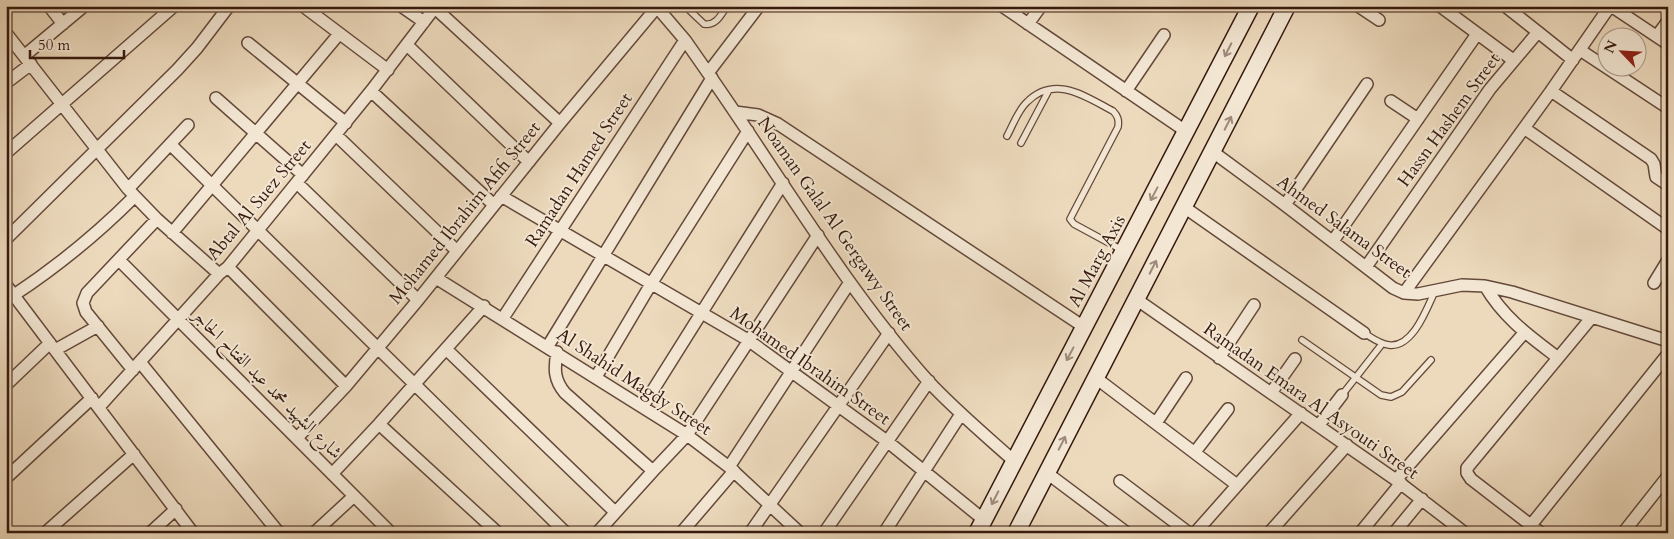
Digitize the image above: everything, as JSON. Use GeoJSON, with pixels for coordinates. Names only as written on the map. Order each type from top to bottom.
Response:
{"type":"FeatureCollection","features":[{"type":"Feature","properties":{"kind":"main road","name":"Al Marg Axis"},"geometry":{"type":"LineString","coordinates":[[980,526],[1251,6]]}},
{"type":"Feature","properties":{"kind":"main road"},"geometry":{"type":"LineString","coordinates":[[1016,533],[1287,6]]}},
{"type":"Feature","properties":{"kind":"street"},"geometry":{"type":"LineString","coordinates":[[49,6],[63,24]]}},
{"type":"Feature","properties":{"kind":"street"},"geometry":{"type":"LineString","coordinates":[[6,83],[63,24],[84,6]]}},
{"type":"Feature","properties":{"kind":"street"},"geometry":{"type":"LineString","coordinates":[[6,153],[174,6]]}},
{"type":"Feature","properties":{"kind":"street"},"geometry":{"type":"LineString","coordinates":[[6,239],[177,70],[197,48],[229,6]]}},
{"type":"Feature","properties":{"kind":"street"},"geometry":{"type":"LineString","coordinates":[[303,6],[388,70]]}},
{"type":"Feature","properties":{"kind":"street"},"geometry":{"type":"LineString","coordinates":[[401,6],[424,22]]}},
{"type":"Feature","properties":{"kind":"street"},"geometry":{"type":"LineString","coordinates":[[652,471],[565,393],[555,376],[552,349],[603,256],[710,75],[759,6]]}},
{"type":"Feature","properties":{"kind":"street"},"geometry":{"type":"LineString","coordinates":[[1002,6],[1187,132]]}},
{"type":"Feature","properties":{"kind":"street"},"geometry":{"type":"LineString","coordinates":[[1028,24],[1041,6]]}},
{"type":"Feature","properties":{"kind":"street"},"geometry":{"type":"LineString","coordinates":[[1358,6],[1379,20]]}},
{"type":"Feature","properties":{"kind":"street"},"geometry":{"type":"LineString","coordinates":[[1440,6],[1513,60]]}},
{"type":"Feature","properties":{"kind":"street"},"geometry":{"type":"LineString","coordinates":[[1505,6],[1538,32],[1668,108]]}},
{"type":"Feature","properties":{"kind":"street"},"geometry":{"type":"LineString","coordinates":[[436,7],[560,124]]}},
{"type":"Feature","properties":{"kind":"street","name":"Abtal Al Suez Street"},"geometry":{"type":"LineString","coordinates":[[6,478],[137,366],[224,271],[346,123],[436,7]]}},
{"type":"Feature","properties":{"kind":"street","name":"Noaman Galal Al Gergawy Street"},"geometry":{"type":"LineString","coordinates":[[657,7],[685,40],[710,75],[850,282],[888,333],[960,414],[1014,461]]}},
{"type":"Feature","properties":{"kind":"street","name":"Mohamed Ibrahim Afifi Street"},"geometry":{"type":"LineString","coordinates":[[297,438],[346,386],[378,348],[657,7]]}},
{"type":"Feature","properties":{"kind":"street"},"geometry":{"type":"LineString","coordinates":[[1404,294],[1551,91],[1606,8],[1668,44]]}},
{"type":"Feature","properties":{"kind":"street"},"geometry":{"type":"LineString","coordinates":[[1657,36],[1668,21]]}},
{"type":"Feature","properties":{"kind":"street","name":"Hassn Hashem Street"},"geometry":{"type":"LineString","coordinates":[[1366,267],[1468,119],[1513,60],[1538,32]]}},
{"type":"Feature","properties":{"kind":"street"},"geometry":{"type":"LineString","coordinates":[[6,33],[131,193],[156,219],[224,271],[346,386]]}},
{"type":"Feature","properties":{"kind":"street"},"geometry":{"type":"LineString","coordinates":[[172,233],[339,34]]}},
{"type":"Feature","properties":{"kind":"street"},"geometry":{"type":"LineString","coordinates":[[1333,241],[1477,34]]}},
{"type":"Feature","properties":{"kind":"street"},"geometry":{"type":"LineString","coordinates":[[1126,91],[1164,35]]}},
{"type":"Feature","properties":{"kind":"street","name":"Ramadan Hamed Street"},"geometry":{"type":"LineString","coordinates":[[503,318],[685,40]]}},
{"type":"Feature","properties":{"kind":"street"},"geometry":{"type":"LineString","coordinates":[[248,42],[346,123]]}},
{"type":"Feature","properties":{"kind":"street"},"geometry":{"type":"LineString","coordinates":[[407,45],[529,162]]}},
{"type":"Feature","properties":{"kind":"street"},"geometry":{"type":"LineString","coordinates":[[1285,205],[1367,84]]}},
{"type":"Feature","properties":{"kind":"street","name":"Mohamed Ibrahim Street"},"geometry":{"type":"LineString","coordinates":[[371,91],[498,200],[560,231],[748,340],[838,404],[923,471],[980,526]]}},
{"type":"Feature","properties":{"kind":"street"},"geometry":{"type":"LineString","coordinates":[[1551,91],[1651,159],[1654,164],[1656,177],[1668,185]]}},
{"type":"Feature","properties":{"kind":"street"},"geometry":{"type":"LineString","coordinates":[[216,98],[256,133],[418,300]]}},
{"type":"Feature","properties":{"kind":"street"},"geometry":{"type":"LineString","coordinates":[[1391,101],[1418,119]]}},
{"type":"Feature","properties":{"kind":"street","name":"Noaman Galal Al Gergawy Street"},"geometry":{"type":"LineString","coordinates":[[735,112],[758,115],[778,124],[1084,327]]}},
{"type":"Feature","properties":{"kind":"street"},"geometry":{"type":"LineString","coordinates":[[14,295],[77,250],[131,193],[170,144],[188,125]]}},
{"type":"Feature","properties":{"kind":"street"},"geometry":{"type":"LineString","coordinates":[[1524,128],[1668,229]]}},
{"type":"Feature","properties":{"kind":"street"},"geometry":{"type":"LineString","coordinates":[[596,377],[651,284],[748,132]]}},
{"type":"Feature","properties":{"kind":"street"},"geometry":{"type":"LineString","coordinates":[[336,135],[457,251]]}},
{"type":"Feature","properties":{"kind":"street"},"geometry":{"type":"LineString","coordinates":[[170,144],[566,533]]}},
{"type":"Feature","properties":{"kind":"street","name":"Ahmed Salama Street"},"geometry":{"type":"LineString","coordinates":[[1212,152],[1333,241],[1393,288],[1404,294],[1418,294],[1462,285],[1485,286],[1512,292],[1668,341]]}},
{"type":"Feature","properties":{"kind":"street"},"geometry":{"type":"LineString","coordinates":[[643,406],[783,184]]}},
{"type":"Feature","properties":{"kind":"street"},"geometry":{"type":"LineString","coordinates":[[1184,207],[1364,333]]}},
{"type":"Feature","properties":{"kind":"street"},"geometry":{"type":"LineString","coordinates":[[156,219],[87,293],[84,298],[84,308],[98,326],[137,366],[280,533]]}},
{"type":"Feature","properties":{"kind":"street"},"geometry":{"type":"LineString","coordinates":[[598,533],[652,471],[687,435],[818,235]]}},
{"type":"Feature","properties":{"kind":"street","name":"شارع الشهيد محمد عبد الفتاح الحاجر"},"geometry":{"type":"LineString","coordinates":[[119,260],[391,533]]}},
{"type":"Feature","properties":{"kind":"street"},"geometry":{"type":"LineString","coordinates":[[1654,284],[1668,260]]}},
{"type":"Feature","properties":{"kind":"street","name":"Al Shahid Magdy Street"},"geometry":{"type":"LineString","coordinates":[[436,278],[484,306],[687,435],[732,469],[800,533]]}},
{"type":"Feature","properties":{"kind":"street"},"geometry":{"type":"LineString","coordinates":[[681,533],[732,469],[850,282]]}},
{"type":"Feature","properties":{"kind":"street"},"geometry":{"type":"LineString","coordinates":[[6,285],[193,533]]}},
{"type":"Feature","properties":{"kind":"street"},"geometry":{"type":"LineString","coordinates":[[1485,286],[1502,312],[1524,333],[1557,357]]}},
{"type":"Feature","properties":{"kind":"street","name":"Ramadan Emara Al Asyouti Street"},"geometry":{"type":"LineString","coordinates":[[1136,300],[1348,445],[1422,499],[1463,532]]}},
{"type":"Feature","properties":{"kind":"street"},"geometry":{"type":"LineString","coordinates":[[1219,358],[1254,305]]}},
{"type":"Feature","properties":{"kind":"street"},"geometry":{"type":"LineString","coordinates":[[332,474],[484,306]]}},
{"type":"Feature","properties":{"kind":"street"},"geometry":{"type":"LineString","coordinates":[[1541,533],[1471,480],[1467,473],[1467,468],[1592,317]]}},
{"type":"Feature","properties":{"kind":"street"},"geometry":{"type":"LineString","coordinates":[[6,385],[53,347],[98,326]]}},
{"type":"Feature","properties":{"kind":"street"},"geometry":{"type":"LineString","coordinates":[[750,533],[888,333]]}},
{"type":"Feature","properties":{"kind":"street"},"geometry":{"type":"LineString","coordinates":[[1360,533],[1399,482],[1524,333]]}},
{"type":"Feature","properties":{"kind":"street"},"geometry":{"type":"LineString","coordinates":[[446,348],[615,512]]}},
{"type":"Feature","properties":{"kind":"street"},"geometry":{"type":"LineString","coordinates":[[1531,525],[1668,354]]}},
{"type":"Feature","properties":{"kind":"street"},"geometry":{"type":"LineString","coordinates":[[1271,393],[1295,359]]}},
{"type":"Feature","properties":{"kind":"street"},"geometry":{"type":"LineString","coordinates":[[1096,378],[1236,485]]}},
{"type":"Feature","properties":{"kind":"street"},"geometry":{"type":"LineString","coordinates":[[1156,423],[1186,378]]}},
{"type":"Feature","properties":{"kind":"street"},"geometry":{"type":"LineString","coordinates":[[824,533],[929,381]]}},
{"type":"Feature","properties":{"kind":"street"},"geometry":{"type":"LineString","coordinates":[[1318,425],[1342,395]]}},
{"type":"Feature","properties":{"kind":"street"},"geometry":{"type":"LineString","coordinates":[[1195,452],[1228,408]]}},
{"type":"Feature","properties":{"kind":"street"},"geometry":{"type":"LineString","coordinates":[[1195,533],[1300,413]]}},
{"type":"Feature","properties":{"kind":"street"},"geometry":{"type":"LineString","coordinates":[[884,533],[960,414]]}},
{"type":"Feature","properties":{"kind":"street"},"geometry":{"type":"LineString","coordinates":[[379,424],[498,533]]}},
{"type":"Feature","properties":{"kind":"street"},"geometry":{"type":"LineString","coordinates":[[1269,533],[1348,445]]}},
{"type":"Feature","properties":{"kind":"street"},"geometry":{"type":"LineString","coordinates":[[45,533],[134,454]]}},
{"type":"Feature","properties":{"kind":"street"},"geometry":{"type":"LineString","coordinates":[[1047,473],[1127,533]]}},
{"type":"Feature","properties":{"kind":"street"},"geometry":{"type":"LineString","coordinates":[[1623,533],[1668,476]]}},
{"type":"Feature","properties":{"kind":"street"},"geometry":{"type":"LineString","coordinates":[[1120,481],[1190,533]]}},
{"type":"Feature","properties":{"kind":"street"},"geometry":{"type":"LineString","coordinates":[[314,533],[354,496]]}},
{"type":"Feature","properties":{"kind":"street"},"geometry":{"type":"LineString","coordinates":[[1394,533],[1422,499]]}},
{"type":"Feature","properties":{"kind":"street"},"geometry":{"type":"LineString","coordinates":[[150,533],[176,509]]}},
{"type":"Feature","properties":{"kind":"lane"},"geometry":{"type":"LineString","coordinates":[[684,6],[701,22],[708,25],[715,23],[727,6]]}},
{"type":"Feature","properties":{"kind":"lane"},"geometry":{"type":"LineString","coordinates":[[1007,136],[1026,102],[1037,94],[1049,90],[1067,88],[1113,111],[1118,116],[1118,127],[1070,219],[1074,224],[1124,251]]}},
{"type":"Feature","properties":{"kind":"lane"},"geometry":{"type":"LineString","coordinates":[[1021,143],[1049,90]]}},
{"type":"Feature","properties":{"kind":"lane"},"geometry":{"type":"LineString","coordinates":[[1364,333],[1382,344],[1392,346],[1402,342],[1414,332],[1436,290]]}},
{"type":"Feature","properties":{"kind":"lane"},"geometry":{"type":"LineString","coordinates":[[1302,340],[1381,395],[1391,397],[1402,392],[1431,360]]}},
{"type":"Feature","properties":{"kind":"lane"},"geometry":{"type":"LineString","coordinates":[[1342,395],[1382,344]]}}]}
